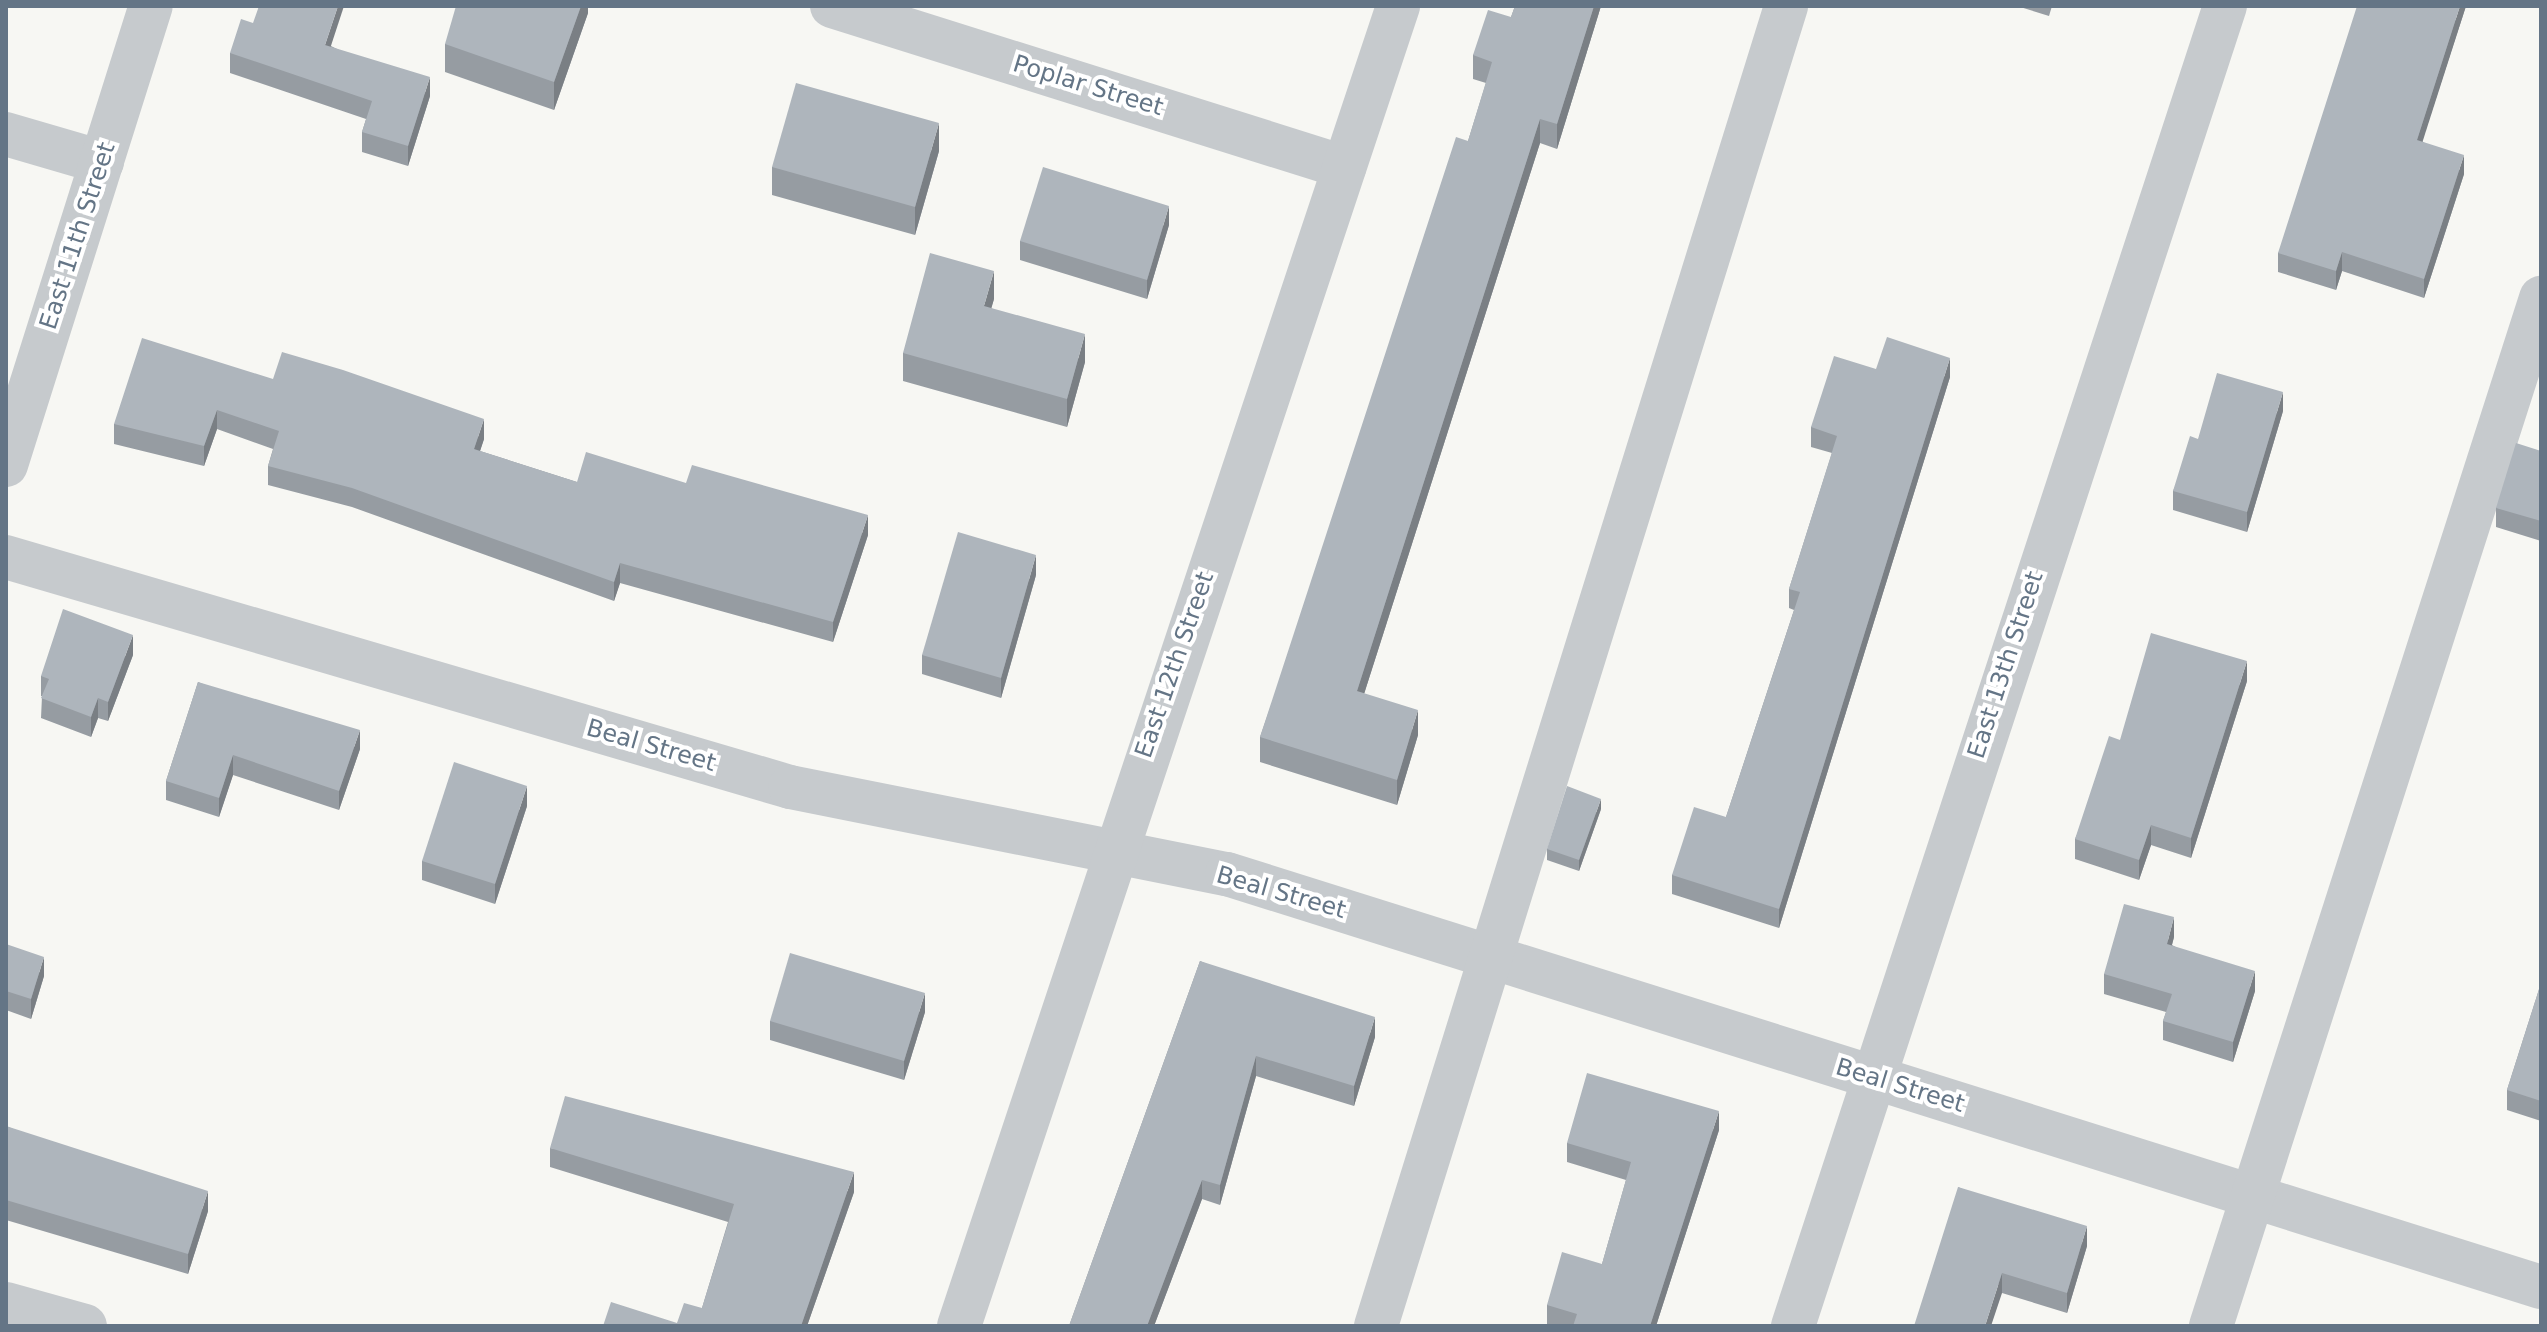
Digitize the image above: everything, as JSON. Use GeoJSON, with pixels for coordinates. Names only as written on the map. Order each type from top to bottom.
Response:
{"type":"FeatureCollection","features":[{"type":"Feature","properties":{"kind":"street","name":"East 11th Street"},"geometry":{"type":"LineString","coordinates":[[6,465],[151,6]]}},
{"type":"Feature","properties":{"kind":"street","name":"Poplar Street"},"geometry":{"type":"LineString","coordinates":[[832,6],[1344,167]]}},
{"type":"Feature","properties":{"kind":"street","name":"East 12th Street"},"geometry":{"type":"LineString","coordinates":[[959,1326],[1111,855],[1398,6]]}},
{"type":"Feature","properties":{"kind":"street"},"geometry":{"type":"LineString","coordinates":[[1376,1326],[1488,956],[1786,6]]}},
{"type":"Feature","properties":{"kind":"street","name":"East 13th Street"},"geometry":{"type":"LineString","coordinates":[[1793,1326],[1870,1076],[2225,6]]}},
{"type":"Feature","properties":{"kind":"street"},"geometry":{"type":"LineString","coordinates":[[6,134],[102,162]]}},
{"type":"Feature","properties":{"kind":"street"},"geometry":{"type":"LineString","coordinates":[[2211,1326],[2256,1198],[2541,298]]}},
{"type":"Feature","properties":{"kind":"street","name":"Beal Street"},"geometry":{"type":"LineString","coordinates":[[6,557],[790,787],[1111,855],[1227,874],[2541,1287]]}},
{"type":"Feature","properties":{"kind":"street"},"geometry":{"type":"LineString","coordinates":[[6,1304],[85,1326]]}},
{"type":"Feature","properties":{"kind":"building"},"geometry":{"type":"Polygon","coordinates":[[[259,6],[338,6],[325,45],[430,77],[408,146],[362,132],[372,101],[230,53],[241,19],[253,23],[259,6]]]}},
{"type":"Feature","properties":{"kind":"building"},"geometry":{"type":"Polygon","coordinates":[[[456,6],[581,6],[554,82],[445,44],[456,6]]]}},
{"type":"Feature","properties":{"kind":"building"},"geometry":{"type":"Polygon","coordinates":[[[1515,6],[1594,6],[1557,124],[1540,119],[1357,691],[1418,710],[1397,780],[1260,737],[1456,137],[1468,141],[1492,62],[1473,55],[1488,10],[1511,17],[1515,6]]]}},
{"type":"Feature","properties":{"kind":"building"},"geometry":{"type":"Polygon","coordinates":[[[2357,6],[2460,6],[2417,140],[2464,155],[2424,279],[2342,252],[2336,271],[2278,253],[2357,6]]]}},
{"type":"Feature","properties":{"kind":"building"},"geometry":{"type":"Polygon","coordinates":[[[796,83],[939,123],[915,207],[772,167],[796,83]]]}},
{"type":"Feature","properties":{"kind":"building"},"geometry":{"type":"Polygon","coordinates":[[[1043,167],[1169,206],[1147,280],[1020,241],[1043,167]]]}},
{"type":"Feature","properties":{"kind":"building"},"geometry":{"type":"Polygon","coordinates":[[[930,253],[994,271],[984,306],[1085,334],[1067,399],[903,353],[930,253]]]}},
{"type":"Feature","properties":{"kind":"building"},"geometry":{"type":"Polygon","coordinates":[[[1887,337],[1950,358],[1779,909],[1672,875],[1694,807],[1726,817],[1800,592],[1789,589],[1837,436],[1811,427],[1834,356],[1876,369],[1887,337]]]}},
{"type":"Feature","properties":{"kind":"building"},"geometry":{"type":"Polygon","coordinates":[[[142,338],[273,379],[282,352],[343,370],[484,419],[474,449],[577,482],[586,452],[686,483],[692,465],[868,515],[833,622],[620,563],[614,582],[352,488],[268,466],[279,431],[217,410],[204,446],[114,424],[142,338]]]}},
{"type":"Feature","properties":{"kind":"building"},"geometry":{"type":"Polygon","coordinates":[[[2217,373],[2283,392],[2247,512],[2173,491],[2190,436],[2198,439],[2217,373]]]}},
{"type":"Feature","properties":{"kind":"building"},"geometry":{"type":"Polygon","coordinates":[[[2516,443],[2541,451],[2541,521],[2496,508],[2516,443]]]}},
{"type":"Feature","properties":{"kind":"building"},"geometry":{"type":"Polygon","coordinates":[[[958,532],[1036,555],[1001,678],[922,655],[958,532]]]}},
{"type":"Feature","properties":{"kind":"building"},"geometry":{"type":"Polygon","coordinates":[[[63,609],[133,635],[108,702],[98,698],[91,717],[41,698],[49,679],[41,676],[63,609]]]}},
{"type":"Feature","properties":{"kind":"building"},"geometry":{"type":"Polygon","coordinates":[[[2151,633],[2247,661],[2191,838],[2151,825],[2139,860],[2075,839],[2109,736],[2120,740],[2151,633]]]}},
{"type":"Feature","properties":{"kind":"building"},"geometry":{"type":"Polygon","coordinates":[[[198,682],[360,730],[339,791],[233,755],[219,798],[166,781],[198,682]]]}},
{"type":"Feature","properties":{"kind":"building"},"geometry":{"type":"Polygon","coordinates":[[[454,762],[527,786],[495,884],[422,861],[454,762]]]}},
{"type":"Feature","properties":{"kind":"building"},"geometry":{"type":"Polygon","coordinates":[[[1567,786],[1601,799],[1579,860],[1547,849],[1567,786]]]}},
{"type":"Feature","properties":{"kind":"building"},"geometry":{"type":"Polygon","coordinates":[[[2124,904],[2174,917],[2167,944],[2255,971],[2233,1042],[2163,1021],[2172,994],[2104,974],[2124,904]]]}},
{"type":"Feature","properties":{"kind":"building"},"geometry":{"type":"Polygon","coordinates":[[[6,944],[44,957],[31,999],[6,991],[6,944]]]}},
{"type":"Feature","properties":{"kind":"building"},"geometry":{"type":"Polygon","coordinates":[[[790,953],[925,993],[904,1061],[770,1021],[790,953]]]}},
{"type":"Feature","properties":{"kind":"building"},"geometry":{"type":"Polygon","coordinates":[[[1200,961],[1375,1017],[1354,1086],[1256,1056],[1220,1185],[1202,1180],[1147,1326],[1069,1326],[1200,961]]]}},
{"type":"Feature","properties":{"kind":"building"},"geometry":{"type":"Polygon","coordinates":[[[2541,983],[2541,1101],[2507,1090],[2541,983]]]}},
{"type":"Feature","properties":{"kind":"building"},"geometry":{"type":"Polygon","coordinates":[[[1587,1073],[1719,1111],[1650,1326],[1573,1326],[1577,1314],[1547,1305],[1562,1252],[1602,1264],[1631,1162],[1567,1143],[1587,1073]]]}},
{"type":"Feature","properties":{"kind":"building"},"geometry":{"type":"Polygon","coordinates":[[[565,1096],[854,1172],[801,1326],[603,1326],[611,1302],[677,1323],[684,1303],[702,1308],[734,1204],[550,1148],[565,1096]]]}},
{"type":"Feature","properties":{"kind":"building"},"geometry":{"type":"Polygon","coordinates":[[[6,1126],[208,1191],[188,1254],[6,1200],[6,1126]]]}},
{"type":"Feature","properties":{"kind":"building"},"geometry":{"type":"Polygon","coordinates":[[[1958,1187],[2087,1226],[2067,1293],[2002,1273],[1985,1326],[1914,1326],[1958,1187]]]}}]}
